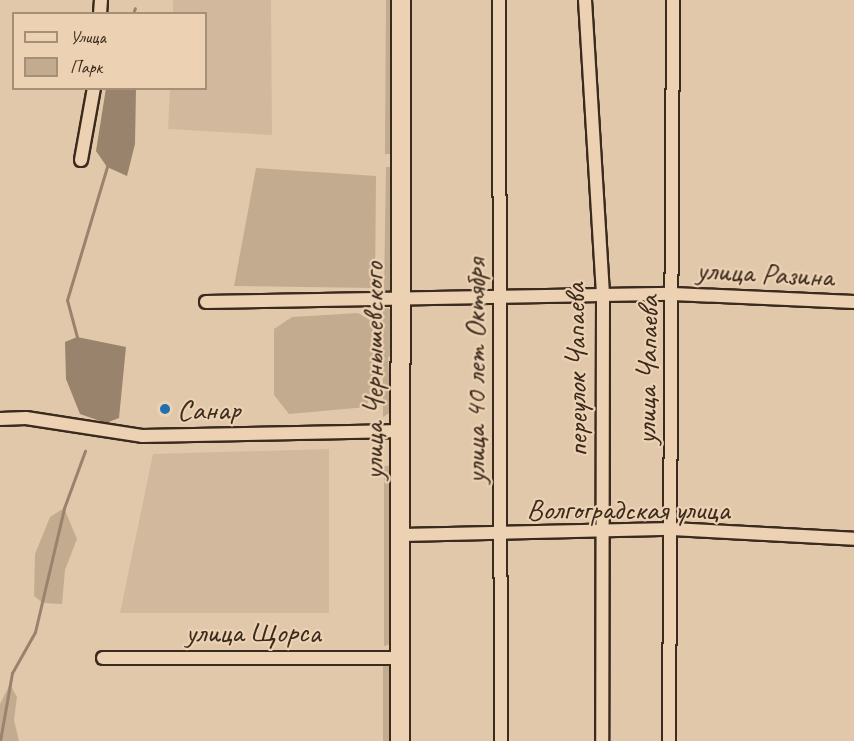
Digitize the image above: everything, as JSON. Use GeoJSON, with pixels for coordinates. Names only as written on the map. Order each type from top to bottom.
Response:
{"type":"FeatureCollection","features":[{"type":"Feature","properties":{"kind":"street","name":"улица Чернышевского"},"geometry":{"type":"LineString","coordinates":[[400,741],[402,658],[401,0]]}},
{"type":"Feature","properties":{"kind":"street","name":"улица 40 лет Октября"},"geometry":{"type":"LineString","coordinates":[[499,0],[501,741]]}},
{"type":"Feature","properties":{"kind":"street","name":"переулок Чапаева"},"geometry":{"type":"LineString","coordinates":[[585,0],[603,297],[602,741]]}},
{"type":"Feature","properties":{"kind":"street","name":"улица Чапаева"},"geometry":{"type":"LineString","coordinates":[[669,741],[674,0]]}},
{"type":"Feature","properties":{"kind":"street"},"geometry":{"type":"LineString","coordinates":[[81,160],[94,90]]}},
{"type":"Feature","properties":{"kind":"street","name":"улица Разина"},"geometry":{"type":"LineString","coordinates":[[206,302],[603,297],[673,294],[854,302]]}},
{"type":"Feature","properties":{"kind":"street"},"geometry":{"type":"LineString","coordinates":[[0,419],[26,418],[142,436],[402,431]]}},
{"type":"Feature","properties":{"kind":"street","name":"Волгоградская улица"},"geometry":{"type":"LineString","coordinates":[[402,535],[501,535],[672,529],[854,538]]}},
{"type":"Feature","properties":{"kind":"street","name":"улица Щорса"},"geometry":{"type":"LineString","coordinates":[[103,658],[402,658]]}},
{"type":"Feature","properties":{"kind":"shaded area"},"geometry":{"type":"Polygon","coordinates":[[[173,0],[271,0],[272,135],[168,129],[170,90],[207,90],[207,12],[173,12],[173,0]]]}},
{"type":"Feature","properties":{"kind":"shaded area"},"geometry":{"type":"Polygon","coordinates":[[[106,90],[136,90],[135,144],[127,176],[107,167],[96,151],[106,90]]]}},
{"type":"Feature","properties":{"kind":"shaded area"},"geometry":{"type":"Polygon","coordinates":[[[77,337],[126,347],[119,418],[106,423],[80,414],[66,379],[65,342],[77,337]]]}},
{"type":"Feature","properties":{"kind":"shaded area"},"geometry":{"type":"Polygon","coordinates":[[[329,449],[329,613],[120,613],[153,454],[329,449]]]}},
{"type":"Feature","properties":{"kind":"green space"},"geometry":{"type":"Polygon","coordinates":[[[386,0],[394,0],[392,154],[385,154],[386,0]]]}},
{"type":"Feature","properties":{"kind":"green space"},"geometry":{"type":"Polygon","coordinates":[[[386,167],[392,167],[392,292],[384,292],[386,167]]]}},
{"type":"Feature","properties":{"kind":"green space"},"geometry":{"type":"Polygon","coordinates":[[[256,168],[376,176],[375,288],[234,286],[256,168]]]}},
{"type":"Feature","properties":{"kind":"green space"},"geometry":{"type":"Polygon","coordinates":[[[383,308],[392,309],[393,356],[388,357],[391,412],[383,417],[383,308]]]}},
{"type":"Feature","properties":{"kind":"green space"},"geometry":{"type":"Polygon","coordinates":[[[358,313],[373,322],[374,375],[367,407],[289,414],[274,395],[274,329],[292,317],[358,313]]]}},
{"type":"Feature","properties":{"kind":"green space"},"geometry":{"type":"Polygon","coordinates":[[[384,466],[393,466],[391,644],[384,646],[384,466]]]}},
{"type":"Feature","properties":{"kind":"green space"},"geometry":{"type":"Polygon","coordinates":[[[64,508],[77,539],[65,570],[62,604],[43,603],[34,596],[35,554],[50,517],[64,508]]]}},
{"type":"Feature","properties":{"kind":"green space"},"geometry":{"type":"Polygon","coordinates":[[[390,663],[390,741],[383,741],[383,664],[390,663]]]}},
{"type":"Feature","properties":{"kind":"green space"},"geometry":{"type":"Polygon","coordinates":[[[10,684],[17,697],[14,720],[19,741],[0,741],[0,704],[10,684]]]}},
{"type":"Feature","properties":{"kind":"waterway"},"geometry":{"type":"LineString","coordinates":[[134,12],[135,8]]}},
{"type":"Feature","properties":{"kind":"waterway"},"geometry":{"type":"LineString","coordinates":[[77,337],[67,300],[107,167]]}},
{"type":"Feature","properties":{"kind":"waterway"},"geometry":{"type":"LineString","coordinates":[[0,741],[12,673],[35,632],[64,508],[85,451]]}},
{"type":"Feature","properties":{"kind":"place","name":"Санар"},"geometry":{"type":"Point","coordinates":[165,409]}}]}
